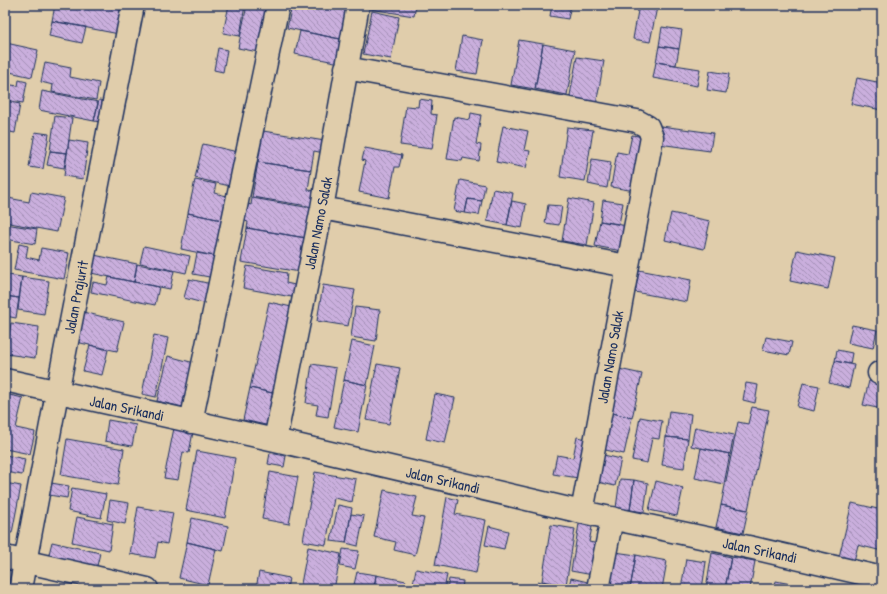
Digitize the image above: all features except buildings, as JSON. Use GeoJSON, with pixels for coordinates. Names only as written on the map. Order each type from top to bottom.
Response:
{"type":"FeatureCollection","features":[{"type":"Feature","properties":{"kind":"street","name":"Jalan Prajurit"},"geometry":{"type":"LineString","coordinates":[[20,589],[15,559],[56,393],[133,5]]}},
{"type":"Feature","properties":{"kind":"street"},"geometry":{"type":"LineString","coordinates":[[191,422],[278,5]]}},
{"type":"Feature","properties":{"kind":"street","name":"Jalan Namo Salak"},"geometry":{"type":"LineString","coordinates":[[275,440],[322,208],[358,5]]}},
{"type":"Feature","properties":{"kind":"street","name":"Jalan Namo Salak"},"geometry":{"type":"LineString","coordinates":[[346,68],[636,121],[644,125],[650,131],[652,137],[647,167],[627,266],[582,512]]}},
{"type":"Feature","properties":{"kind":"street"},"geometry":{"type":"LineString","coordinates":[[322,208],[627,266]]}},
{"type":"Feature","properties":{"kind":"street","name":"Jalan Srikandi"},"geometry":{"type":"LineString","coordinates":[[5,380],[56,393],[275,440],[582,512],[882,578]]}},
{"type":"Feature","properties":{"kind":"street"},"geometry":{"type":"LineString","coordinates":[[598,589],[612,518]]}},
{"type":"Feature","properties":{"kind":"street"},"geometry":{"type":"LineString","coordinates":[[15,559],[147,589]]}}]}
